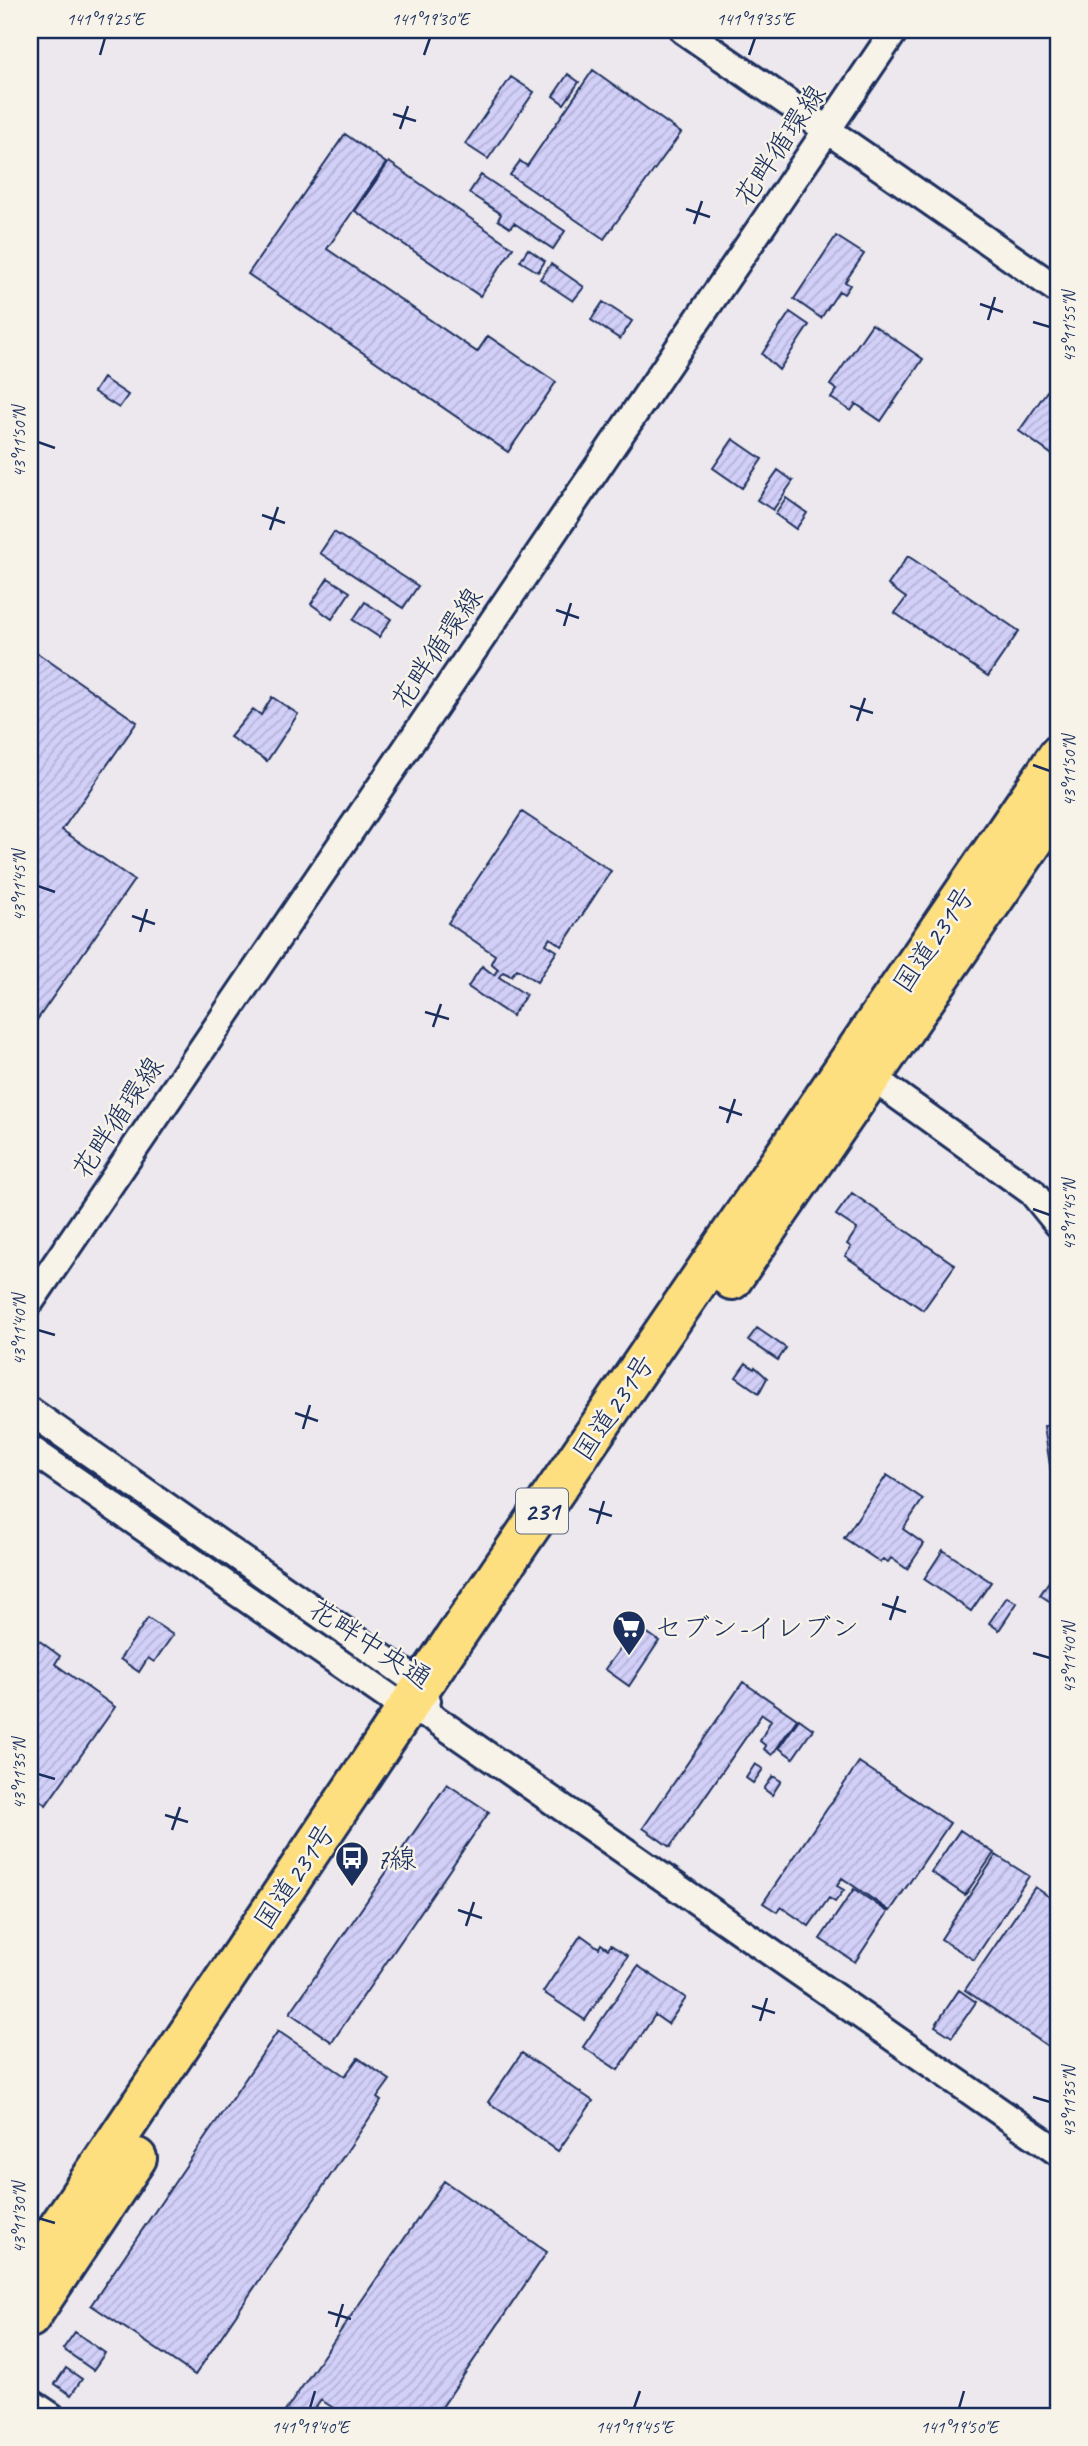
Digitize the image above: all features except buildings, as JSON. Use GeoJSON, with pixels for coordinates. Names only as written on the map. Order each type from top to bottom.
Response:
{"type":"FeatureCollection","features":[{"type":"Feature","properties":{"kind":"highway","name":"国道231号"},"geometry":{"type":"LineString","coordinates":[[861,1069],[1058,755]]}},
{"type":"Feature","properties":{"kind":"highway","name":"国道231号"},"geometry":{"type":"LineString","coordinates":[[30,2269],[861,1069],[1058,806]]}},
{"type":"Feature","properties":{"kind":"highway","name":"国道231号"},"geometry":{"type":"LineString","coordinates":[[30,2318],[420,1704]]}},
{"type":"Feature","properties":{"kind":"street"},"geometry":{"type":"LineString","coordinates":[[683,30],[1058,290]]}},
{"type":"Feature","properties":{"kind":"street","name":"花畔循環線"},"geometry":{"type":"LineString","coordinates":[[30,1302],[895,30]]}},
{"type":"Feature","properties":{"kind":"street"},"geometry":{"type":"LineString","coordinates":[[861,1069],[1032,1192],[1058,1224]]}},
{"type":"Feature","properties":{"kind":"street","name":"花畔中央通"},"geometry":{"type":"LineString","coordinates":[[30,1411],[420,1704]]}},
{"type":"Feature","properties":{"kind":"street","name":"花畔中央通"},"geometry":{"type":"LineString","coordinates":[[30,1449],[420,1704]]}},
{"type":"Feature","properties":{"kind":"street"},"geometry":{"type":"LineString","coordinates":[[420,1704],[1058,2152]]}},
{"type":"Feature","properties":{"kind":"street"},"geometry":{"type":"LineString","coordinates":[[30,2402],[51,2416]]}},
{"type":"Feature","properties":{"kind":"place","name":"セブン-イレブン"},"geometry":{"type":"Point","coordinates":[629,1657]}},
{"type":"Feature","properties":{"kind":"place","name":"7線"},"geometry":{"type":"Point","coordinates":[352,1888]}}]}
